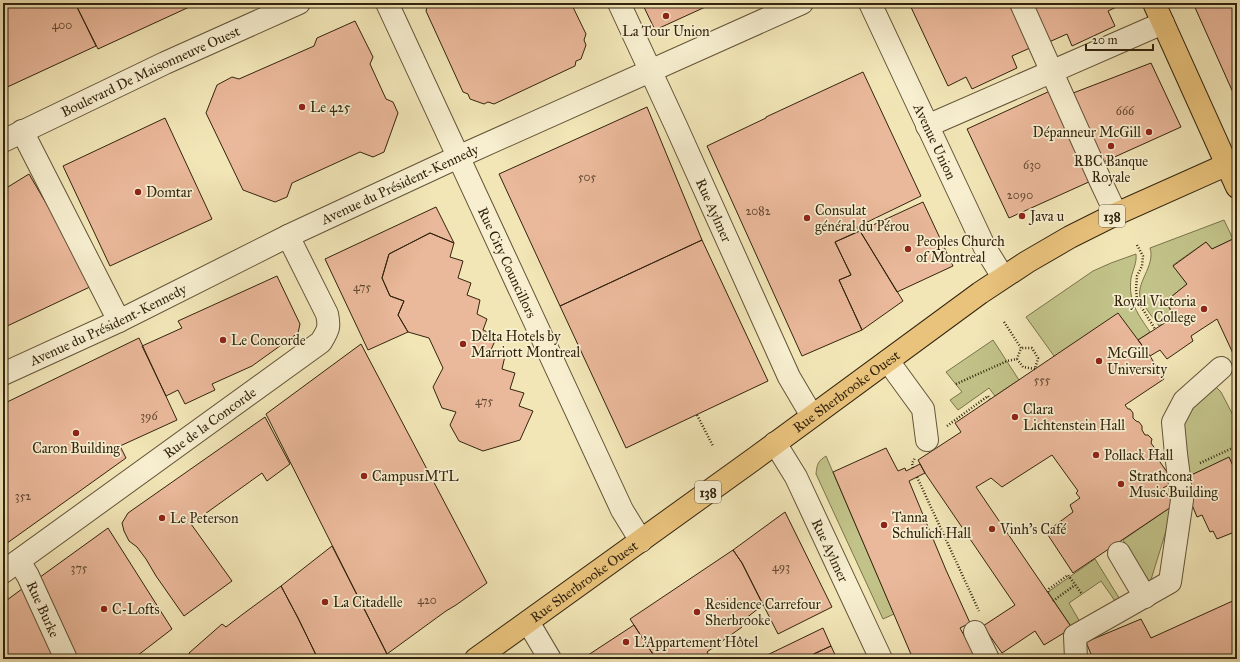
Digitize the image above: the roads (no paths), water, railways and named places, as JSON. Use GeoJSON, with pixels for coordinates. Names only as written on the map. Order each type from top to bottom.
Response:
{"type":"FeatureCollection","features":[{"type":"Feature","properties":{"kind":"main road"},"geometry":{"type":"LineString","coordinates":[[1154,3],[1232,162],[1237,187]]}},
{"type":"Feature","properties":{"kind":"main road","name":"Rue Sherbrooke Ouest"},"geometry":{"type":"LineString","coordinates":[[476,659],[641,541],[1003,277],[1050,248],[1116,214],[1232,162]]}},
{"type":"Feature","properties":{"kind":"street","name":"Boulevard De Maisonneuve Ouest"},"geometry":{"type":"LineString","coordinates":[[3,141],[164,63],[299,3]]}},
{"type":"Feature","properties":{"kind":"street","name":"Rue City Councillors"},"geometry":{"type":"LineString","coordinates":[[387,3],[622,510],[641,541]]}},
{"type":"Feature","properties":{"kind":"street","name":"Rue Aylmer"},"geometry":{"type":"LineString","coordinates":[[619,3],[789,377],[812,416]]}},
{"type":"Feature","properties":{"kind":"street","name":"Avenue du Président-Kennedy"},"geometry":{"type":"LineString","coordinates":[[3,374],[119,321],[288,236],[458,157],[802,3]]}},
{"type":"Feature","properties":{"kind":"street","name":"Avenue Union"},"geometry":{"type":"LineString","coordinates":[[870,3],[985,248],[1003,277]]}},
{"type":"Feature","properties":{"kind":"street"},"geometry":{"type":"LineString","coordinates":[[1021,3],[1116,214]]}},
{"type":"Feature","properties":{"kind":"street"},"geometry":{"type":"LineString","coordinates":[[927,126],[1163,23]]}},
{"type":"Feature","properties":{"kind":"street"},"geometry":{"type":"LineString","coordinates":[[22,131],[119,321]]}},
{"type":"Feature","properties":{"kind":"street","name":"Rue de la Concorde"},"geometry":{"type":"LineString","coordinates":[[11,567],[321,342],[326,334],[329,324],[327,314],[288,236]]}},
{"type":"Feature","properties":{"kind":"street"},"geometry":{"type":"LineString","coordinates":[[888,361],[923,409],[927,440]]}},
{"type":"Feature","properties":{"kind":"street"},"geometry":{"type":"LineString","coordinates":[[1076,659],[1075,636],[1170,582],[1182,500],[1173,422],[1184,401],[1221,368]]}},
{"type":"Feature","properties":{"kind":"street","name":"Rue Aylmer"},"geometry":{"type":"LineString","coordinates":[[775,443],[796,477],[880,659]]}},
{"type":"Feature","properties":{"kind":"street"},"geometry":{"type":"LineString","coordinates":[[1119,553],[1145,597]]}},
{"type":"Feature","properties":{"kind":"street","name":"Rue Burke"},"geometry":{"type":"LineString","coordinates":[[11,567],[28,576],[66,659]]}},
{"type":"Feature","properties":{"kind":"street"},"geometry":{"type":"LineString","coordinates":[[528,622],[550,659]]}},
{"type":"Feature","properties":{"kind":"street"},"geometry":{"type":"LineString","coordinates":[[975,632],[988,659]]}},
{"type":"Feature","properties":{"kind":"place","name":"La Tour Union"},"geometry":{"type":"Point","coordinates":[666,16]}},
{"type":"Feature","properties":{"kind":"place","name":"Le 425"},"geometry":{"type":"Point","coordinates":[302,107]}},
{"type":"Feature","properties":{"kind":"place","name":"Dépanneur McGill"},"geometry":{"type":"Point","coordinates":[1149,132]}},
{"type":"Feature","properties":{"kind":"place","name":"RBC Banque Royale"},"geometry":{"type":"Point","coordinates":[1111,146]}},
{"type":"Feature","properties":{"kind":"place","name":"Domtar"},"geometry":{"type":"Point","coordinates":[138,192]}},
{"type":"Feature","properties":{"kind":"place","name":"Java u"},"geometry":{"type":"Point","coordinates":[1022,216]}},
{"type":"Feature","properties":{"kind":"place","name":"Consulat général du Pérou"},"geometry":{"type":"Point","coordinates":[807,218]}},
{"type":"Feature","properties":{"kind":"place","name":"Peoples Church of Montreal"},"geometry":{"type":"Point","coordinates":[908,249]}},
{"type":"Feature","properties":{"kind":"place","name":"Royal Victoria College"},"geometry":{"type":"Point","coordinates":[1204,309]}},
{"type":"Feature","properties":{"kind":"place","name":"Le Concorde"},"geometry":{"type":"Point","coordinates":[223,340]}},
{"type":"Feature","properties":{"kind":"place","name":"Delta Hotels by Marriott Montreal"},"geometry":{"type":"Point","coordinates":[463,344]}},
{"type":"Feature","properties":{"kind":"place","name":"McGill University"},"geometry":{"type":"Point","coordinates":[1099,361]}},
{"type":"Feature","properties":{"kind":"place","name":"Clara Lichtenstein Hall"},"geometry":{"type":"Point","coordinates":[1015,417]}},
{"type":"Feature","properties":{"kind":"place","name":"Caron Building"},"geometry":{"type":"Point","coordinates":[76,433]}},
{"type":"Feature","properties":{"kind":"place","name":"Pollack Hall"},"geometry":{"type":"Point","coordinates":[1096,455]}},
{"type":"Feature","properties":{"kind":"place","name":"Campus1MTL"},"geometry":{"type":"Point","coordinates":[364,476]}},
{"type":"Feature","properties":{"kind":"place","name":"Strathcona Music Building"},"geometry":{"type":"Point","coordinates":[1121,484]}},
{"type":"Feature","properties":{"kind":"place","name":"Le Peterson"},"geometry":{"type":"Point","coordinates":[162,518]}},
{"type":"Feature","properties":{"kind":"place","name":"Tanna Schulich Hall"},"geometry":{"type":"Point","coordinates":[884,525]}},
{"type":"Feature","properties":{"kind":"place","name":"Vinh's Café"},"geometry":{"type":"Point","coordinates":[992,529]}},
{"type":"Feature","properties":{"kind":"place","name":"La Citadelle"},"geometry":{"type":"Point","coordinates":[325,602]}},
{"type":"Feature","properties":{"kind":"place","name":"C-Lofts"},"geometry":{"type":"Point","coordinates":[104,609]}},
{"type":"Feature","properties":{"kind":"place","name":"Residence Carrefour Sherbrooke"},"geometry":{"type":"Point","coordinates":[697,612]}},
{"type":"Feature","properties":{"kind":"place","name":"L'Appartement Hôtel"},"geometry":{"type":"Point","coordinates":[626,642]}}]}
